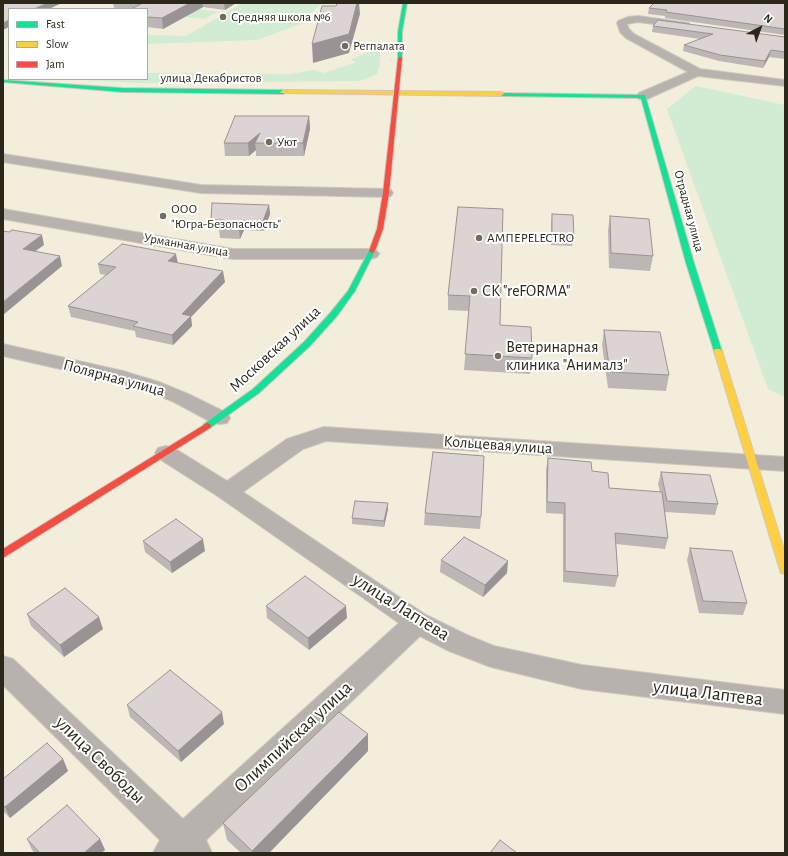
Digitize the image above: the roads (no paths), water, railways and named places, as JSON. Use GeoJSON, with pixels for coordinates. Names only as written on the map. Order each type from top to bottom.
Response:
{"type":"FeatureCollection","features":[{"type":"Feature","properties":{"kind":"street","name":"Московская улица"},"geometry":{"type":"LineString","coordinates":[[3,554],[220,418],[256,391],[307,344],[334,314],[351,291],[371,254],[380,229],[386,193],[396,103],[395,92],[400,62],[402,15],[405,3]]}},
{"type":"Feature","properties":{"kind":"street"},"geometry":{"type":"LineString","coordinates":[[699,27],[652,21],[628,20],[622,23],[622,27],[630,36],[697,72],[785,83]]}},
{"type":"Feature","properties":{"kind":"street"},"geometry":{"type":"LineString","coordinates":[[395,92],[643,96],[697,72]]}},
{"type":"Feature","properties":{"kind":"street","name":"улица Декабристов"},"geometry":{"type":"LineString","coordinates":[[3,81],[59,87],[122,90],[395,92]]}},
{"type":"Feature","properties":{"kind":"street","name":"Отрадная улица"},"geometry":{"type":"LineString","coordinates":[[643,96],[690,263],[753,462],[785,570]]}},
{"type":"Feature","properties":{"kind":"street"},"geometry":{"type":"LineString","coordinates":[[3,158],[201,189],[386,193]]}},
{"type":"Feature","properties":{"kind":"street","name":"Урманная улица"},"geometry":{"type":"LineString","coordinates":[[3,214],[233,254],[371,254]]}},
{"type":"Feature","properties":{"kind":"street","name":"Полярная улица"},"geometry":{"type":"LineString","coordinates":[[3,350],[123,377],[152,386],[181,398],[220,418]]}},
{"type":"Feature","properties":{"kind":"street","name":"Кольцевая улица"},"geometry":{"type":"LineString","coordinates":[[227,492],[295,444],[324,434],[785,464]]}},
{"type":"Feature","properties":{"kind":"street","name":"улица Лаптева"},"geometry":{"type":"LineString","coordinates":[[166,452],[417,622],[458,643],[491,656],[533,667],[582,677],[785,702]]}},
{"type":"Feature","properties":{"kind":"street","name":"Олимпийская улица"},"geometry":{"type":"LineString","coordinates":[[183,849],[417,622]]}},
{"type":"Feature","properties":{"kind":"street","name":"улица Свободы"},"geometry":{"type":"LineString","coordinates":[[3,667],[183,849]]}},
{"type":"Feature","properties":{"kind":"place","name":"Средняя школа №6"},"geometry":{"type":"Point","coordinates":[223,17]}},
{"type":"Feature","properties":{"kind":"place","name":"Регпалата"},"geometry":{"type":"Point","coordinates":[345,46]}},
{"type":"Feature","properties":{"kind":"place","name":"Уют"},"geometry":{"type":"Point","coordinates":[269,142]}},
{"type":"Feature","properties":{"kind":"place","name":"ООО \"Югра-Безопасность\""},"geometry":{"type":"Point","coordinates":[163,216]}},
{"type":"Feature","properties":{"kind":"place","name":"АМПЕРELECTRO"},"geometry":{"type":"Point","coordinates":[479,238]}},
{"type":"Feature","properties":{"kind":"place","name":"СК \"reFORMA\""},"geometry":{"type":"Point","coordinates":[474,291]}},
{"type":"Feature","properties":{"kind":"place","name":"Ветеринарная клиника \"Анималз\""},"geometry":{"type":"Point","coordinates":[498,356]}}]}
